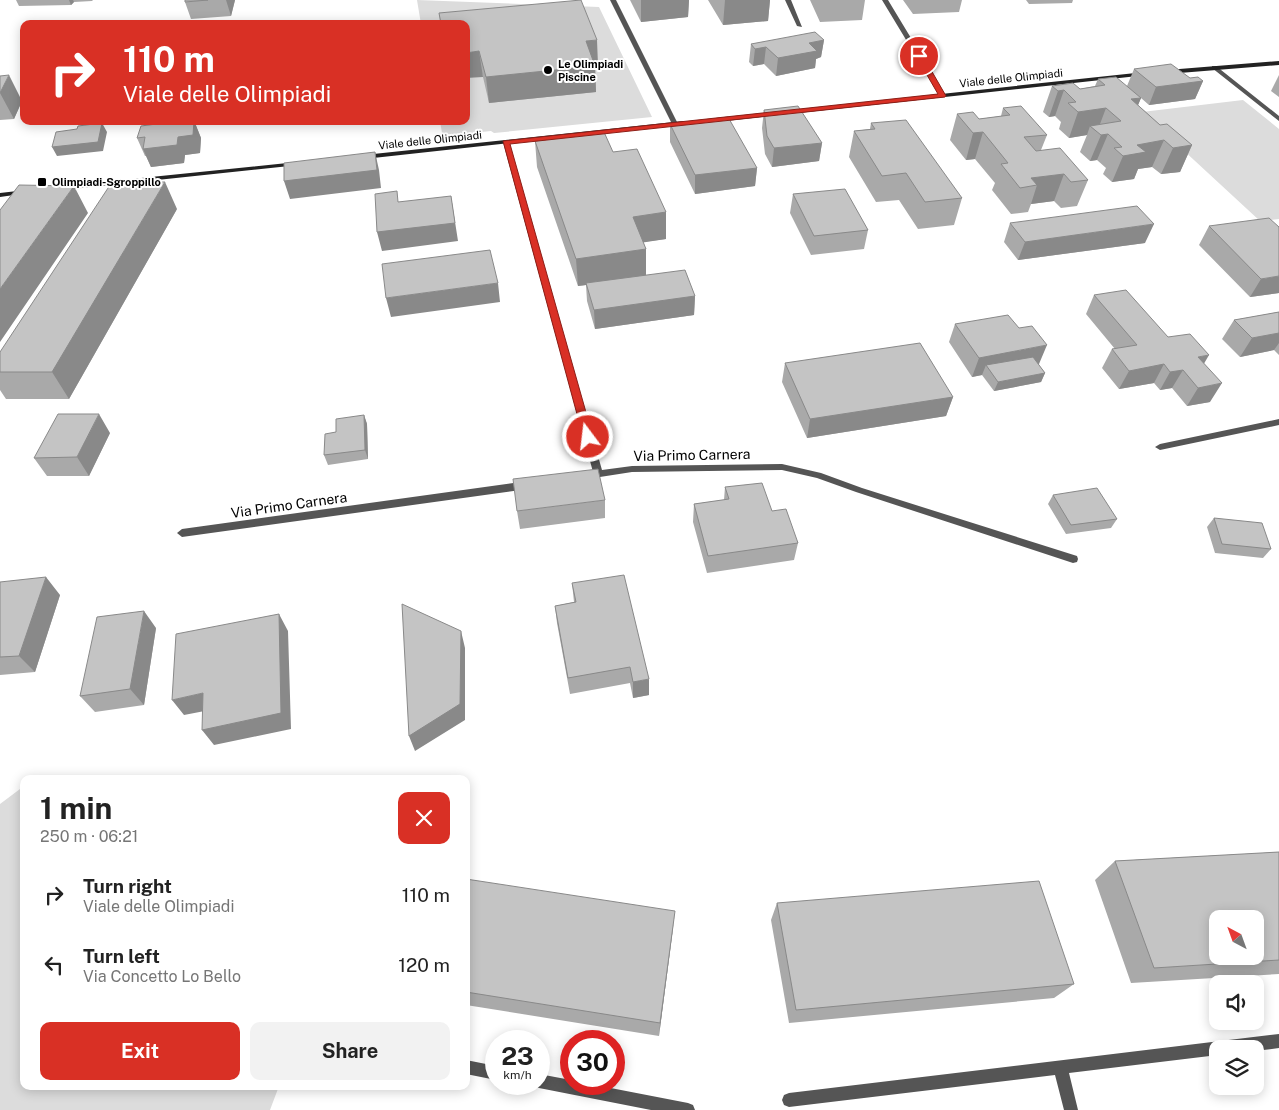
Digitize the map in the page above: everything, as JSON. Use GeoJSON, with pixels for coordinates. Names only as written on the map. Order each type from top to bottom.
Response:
{"type":"FeatureCollection","features":[{"type":"Feature","properties":{"kind":"street"},"geometry":{"type":"LineString","coordinates":[[613,0],[674,124]]}},
{"type":"Feature","properties":{"kind":"street"},"geometry":{"type":"LineString","coordinates":[[788,0],[800,26]]}},
{"type":"Feature","properties":{"kind":"street"},"geometry":{"type":"LineString","coordinates":[[885,0],[943,96]]}},
{"type":"Feature","properties":{"kind":"street","name":"Viale delle Olimpiadi"},"geometry":{"type":"LineString","coordinates":[[713,120],[1214,67],[1279,63]]}},
{"type":"Feature","properties":{"kind":"street"},"geometry":{"type":"LineString","coordinates":[[1214,67],[1279,118]]}},
{"type":"Feature","properties":{"kind":"street","name":"Viale delle Olimpiadi"},"geometry":{"type":"LineString","coordinates":[[356,158],[694,122]]}},
{"type":"Feature","properties":{"kind":"street"},"geometry":{"type":"LineString","coordinates":[[506,142],[598,474]]}},
{"type":"Feature","properties":{"kind":"street"},"geometry":{"type":"LineString","coordinates":[[51,190],[307,163]]}},
{"type":"Feature","properties":{"kind":"street"},"geometry":{"type":"LineString","coordinates":[[0,195],[34,191]]}},
{"type":"Feature","properties":{"kind":"street"},"geometry":{"type":"LineString","coordinates":[[1160,447],[1279,422]]}},
{"type":"Feature","properties":{"kind":"street","name":"Via Primo Carnera"},"geometry":{"type":"LineString","coordinates":[[579,477],[632,470],[782,467],[818,475],[1073,559]]}},
{"type":"Feature","properties":{"kind":"street","name":"Via Primo Carnera"},"geometry":{"type":"LineString","coordinates":[[182,533],[444,498],[540,483]]}},
{"type":"Feature","properties":{"kind":"street"},"geometry":{"type":"LineString","coordinates":[[789,1100],[1279,1041]]}},
{"type":"Feature","properties":{"kind":"street"},"geometry":{"type":"LineString","coordinates":[[1060,1067],[1071,1110]]}},
{"type":"Feature","properties":{"kind":"street"},"geometry":{"type":"LineString","coordinates":[[470,1068],[485,1070]]}},
{"type":"Feature","properties":{"kind":"street"},"geometry":{"type":"LineString","coordinates":[[550,1083],[688,1110]]}},
{"type":"Feature","properties":{"kind":"shaded area","name":"Le Olimpiadi Piscine"},"geometry":{"type":"Polygon","coordinates":[[[417,0],[599,7],[652,117],[494,133],[491,131],[472,133],[470,136],[443,139],[441,125],[470,125],[470,20],[420,20],[417,0]]]}},
{"type":"Feature","properties":{"kind":"shaded area"},"geometry":{"type":"Polygon","coordinates":[[[1243,100],[1279,129],[1279,219],[1260,221],[1142,112],[1243,100]]]}},
{"type":"Feature","properties":{"kind":"shaded area"},"geometry":{"type":"Polygon","coordinates":[[[20,789],[20,1090],[278,1090],[270,1110],[0,1110],[0,804],[20,789]]]}},
{"type":"Feature","properties":{"kind":"building"},"geometry":{"type":"Polygon","coordinates":[[[185,0],[208,0],[185,2],[185,0]]]}},
{"type":"Feature","properties":{"kind":"building"},"geometry":{"type":"Polygon","coordinates":[[[581,0],[597,40],[586,41],[595,66],[486,77],[479,51],[470,52],[470,20],[440,20],[439,13],[581,0]]]}},
{"type":"Feature","properties":{"kind":"building"},"geometry":{"type":"Polygon","coordinates":[[[815,32],[824,40],[809,43],[817,51],[778,58],[766,47],[755,49],[751,44],[815,32]]]}},
{"type":"Feature","properties":{"kind":"building"},"geometry":{"type":"Polygon","coordinates":[[[1171,64],[1190,78],[1198,77],[1203,81],[1156,87],[1134,69],[1171,64]]]}},
{"type":"Feature","properties":{"kind":"building"},"geometry":{"type":"Polygon","coordinates":[[[9,75],[0,93],[0,76],[9,75]]]}},
{"type":"Feature","properties":{"kind":"building"},"geometry":{"type":"Polygon","coordinates":[[[1116,77],[1141,98],[1131,99],[1160,125],[1167,124],[1192,145],[1173,148],[1164,140],[1137,145],[1146,152],[1123,156],[1114,148],[1122,147],[1108,134],[1101,135],[1090,126],[1121,121],[1106,108],[1078,112],[1068,103],[1076,102],[1064,90],[1058,91],[1052,86],[1073,83],[1080,89],[1105,85],[1098,79],[1116,77]]]}},
{"type":"Feature","properties":{"kind":"building"},"geometry":{"type":"Polygon","coordinates":[[[798,106],[822,143],[774,148],[767,136],[764,110],[798,106]]]}},
{"type":"Feature","properties":{"kind":"building"},"geometry":{"type":"Polygon","coordinates":[[[1021,106],[1047,135],[1024,137],[1036,151],[1060,148],[1088,180],[1071,182],[1064,174],[1031,178],[1037,185],[1020,188],[1001,164],[1008,163],[983,132],[973,133],[957,114],[973,112],[979,119],[1010,115],[1003,108],[1021,106]]]}},
{"type":"Feature","properties":{"kind":"building"},"geometry":{"type":"Polygon","coordinates":[[[728,117],[757,168],[695,175],[670,124],[728,117]]]}},
{"type":"Feature","properties":{"kind":"building"},"geometry":{"type":"Polygon","coordinates":[[[906,120],[962,198],[925,202],[906,173],[882,176],[854,131],[875,129],[871,123],[906,120]]]}},
{"type":"Feature","properties":{"kind":"building"},"geometry":{"type":"Polygon","coordinates":[[[102,125],[98,142],[52,147],[56,132],[77,129],[78,126],[102,125]]]}},
{"type":"Feature","properties":{"kind":"building"},"geometry":{"type":"Polygon","coordinates":[[[194,125],[193,135],[178,137],[177,145],[143,149],[145,137],[137,138],[141,126],[194,125]]]}},
{"type":"Feature","properties":{"kind":"building"},"geometry":{"type":"Polygon","coordinates":[[[604,132],[613,152],[637,149],[666,212],[633,217],[646,249],[576,259],[535,141],[604,132]]]}},
{"type":"Feature","properties":{"kind":"building"},"geometry":{"type":"Polygon","coordinates":[[[375,152],[377,170],[284,181],[284,163],[375,152]]]}},
{"type":"Feature","properties":{"kind":"building"},"geometry":{"type":"Polygon","coordinates":[[[112,182],[165,182],[52,372],[0,372],[0,352],[112,182]]]}},
{"type":"Feature","properties":{"kind":"building"},"geometry":{"type":"Polygon","coordinates":[[[19,185],[74,186],[0,289],[0,210],[19,185]]]}},
{"type":"Feature","properties":{"kind":"building"},"geometry":{"type":"Polygon","coordinates":[[[845,189],[868,230],[814,236],[793,194],[845,189]]]}},
{"type":"Feature","properties":{"kind":"building"},"geometry":{"type":"Polygon","coordinates":[[[397,191],[398,202],[451,196],[455,223],[377,232],[375,194],[397,191]]]}},
{"type":"Feature","properties":{"kind":"building"},"geometry":{"type":"Polygon","coordinates":[[[1137,206],[1154,224],[1025,242],[1010,223],[1137,206]]]}},
{"type":"Feature","properties":{"kind":"building"},"geometry":{"type":"Polygon","coordinates":[[[1269,218],[1279,227],[1279,276],[1261,279],[1209,226],[1269,218]]]}},
{"type":"Feature","properties":{"kind":"building"},"geometry":{"type":"Polygon","coordinates":[[[490,250],[498,283],[386,298],[382,264],[490,250]]]}},
{"type":"Feature","properties":{"kind":"building"},"geometry":{"type":"Polygon","coordinates":[[[685,270],[695,296],[594,310],[586,283],[685,270]]]}},
{"type":"Feature","properties":{"kind":"building"},"geometry":{"type":"Polygon","coordinates":[[[1126,290],[1168,337],[1190,334],[1209,355],[1198,357],[1222,383],[1198,388],[1183,370],[1170,372],[1164,364],[1129,371],[1112,349],[1137,345],[1094,295],[1126,290]]]}},
{"type":"Feature","properties":{"kind":"building"},"geometry":{"type":"Polygon","coordinates":[[[1279,312],[1279,333],[1252,338],[1234,320],[1279,312]]]}},
{"type":"Feature","properties":{"kind":"building"},"geometry":{"type":"Polygon","coordinates":[[[1008,315],[1019,328],[1032,326],[1047,345],[979,358],[955,324],[1008,315]]]}},
{"type":"Feature","properties":{"kind":"building"},"geometry":{"type":"Polygon","coordinates":[[[920,343],[953,397],[810,419],[785,363],[920,343]]]}},
{"type":"Feature","properties":{"kind":"building"},"geometry":{"type":"Polygon","coordinates":[[[1033,357],[1045,373],[998,382],[986,365],[1033,357]]]}},
{"type":"Feature","properties":{"kind":"building"},"geometry":{"type":"Polygon","coordinates":[[[58,414],[99,414],[77,457],[34,458],[58,414]]]}},
{"type":"Feature","properties":{"kind":"building"},"geometry":{"type":"Polygon","coordinates":[[[364,415],[365,450],[324,455],[325,434],[336,432],[336,419],[364,415]]]}},
{"type":"Feature","properties":{"kind":"building"},"geometry":{"type":"Polygon","coordinates":[[[598,469],[605,500],[517,511],[513,479],[598,469]]]}},
{"type":"Feature","properties":{"kind":"building"},"geometry":{"type":"Polygon","coordinates":[[[762,483],[772,511],[786,509],[798,543],[708,556],[694,504],[729,499],[725,487],[762,483]]]}},
{"type":"Feature","properties":{"kind":"building"},"geometry":{"type":"Polygon","coordinates":[[[1097,488],[1117,519],[1071,525],[1053,495],[1097,488]]]}},
{"type":"Feature","properties":{"kind":"building"},"geometry":{"type":"Polygon","coordinates":[[[1214,518],[1262,523],[1271,549],[1222,544],[1214,518]]]}},
{"type":"Feature","properties":{"kind":"building"},"geometry":{"type":"Polygon","coordinates":[[[624,575],[649,679],[633,682],[630,667],[568,678],[555,606],[576,602],[572,583],[624,575]]]}},
{"type":"Feature","properties":{"kind":"building"},"geometry":{"type":"Polygon","coordinates":[[[46,577],[19,656],[0,657],[0,582],[46,577]]]}},
{"type":"Feature","properties":{"kind":"building"},"geometry":{"type":"Polygon","coordinates":[[[402,604],[461,631],[460,704],[409,736],[402,604]]]}},
{"type":"Feature","properties":{"kind":"building"},"geometry":{"type":"Polygon","coordinates":[[[144,611],[130,689],[80,696],[97,617],[144,611]]]}},
{"type":"Feature","properties":{"kind":"building"},"geometry":{"type":"Polygon","coordinates":[[[279,614],[281,713],[202,730],[203,693],[172,700],[176,634],[279,614]]]}},
{"type":"Feature","properties":{"kind":"building"},"geometry":{"type":"Polygon","coordinates":[[[1279,852],[1279,960],[1264,961],[1264,910],[1209,910],[1209,964],[1154,968],[1115,861],[1279,852]]]}},
{"type":"Feature","properties":{"kind":"building"},"geometry":{"type":"Polygon","coordinates":[[[470,880],[675,911],[660,1023],[470,993],[470,880]]]}},
{"type":"Feature","properties":{"kind":"building"},"geometry":{"type":"Polygon","coordinates":[[[1039,881],[1074,984],[796,1010],[777,903],[1039,881]]]}},
{"type":"Feature","properties":{"kind":"place","name":"Le Olimpiadi Piscine"},"geometry":{"type":"Point","coordinates":[548,70]}},
{"type":"Feature","properties":{"kind":"place","name":"Olimpiadi-Sgroppillo"},"geometry":{"type":"Point","coordinates":[42,182]}},
{"type":"Feature","properties":{"kind":"route"},"geometry":{"type":"LineString","coordinates":[[588,437],[506,142],[943,96],[919,56]]}}]}
